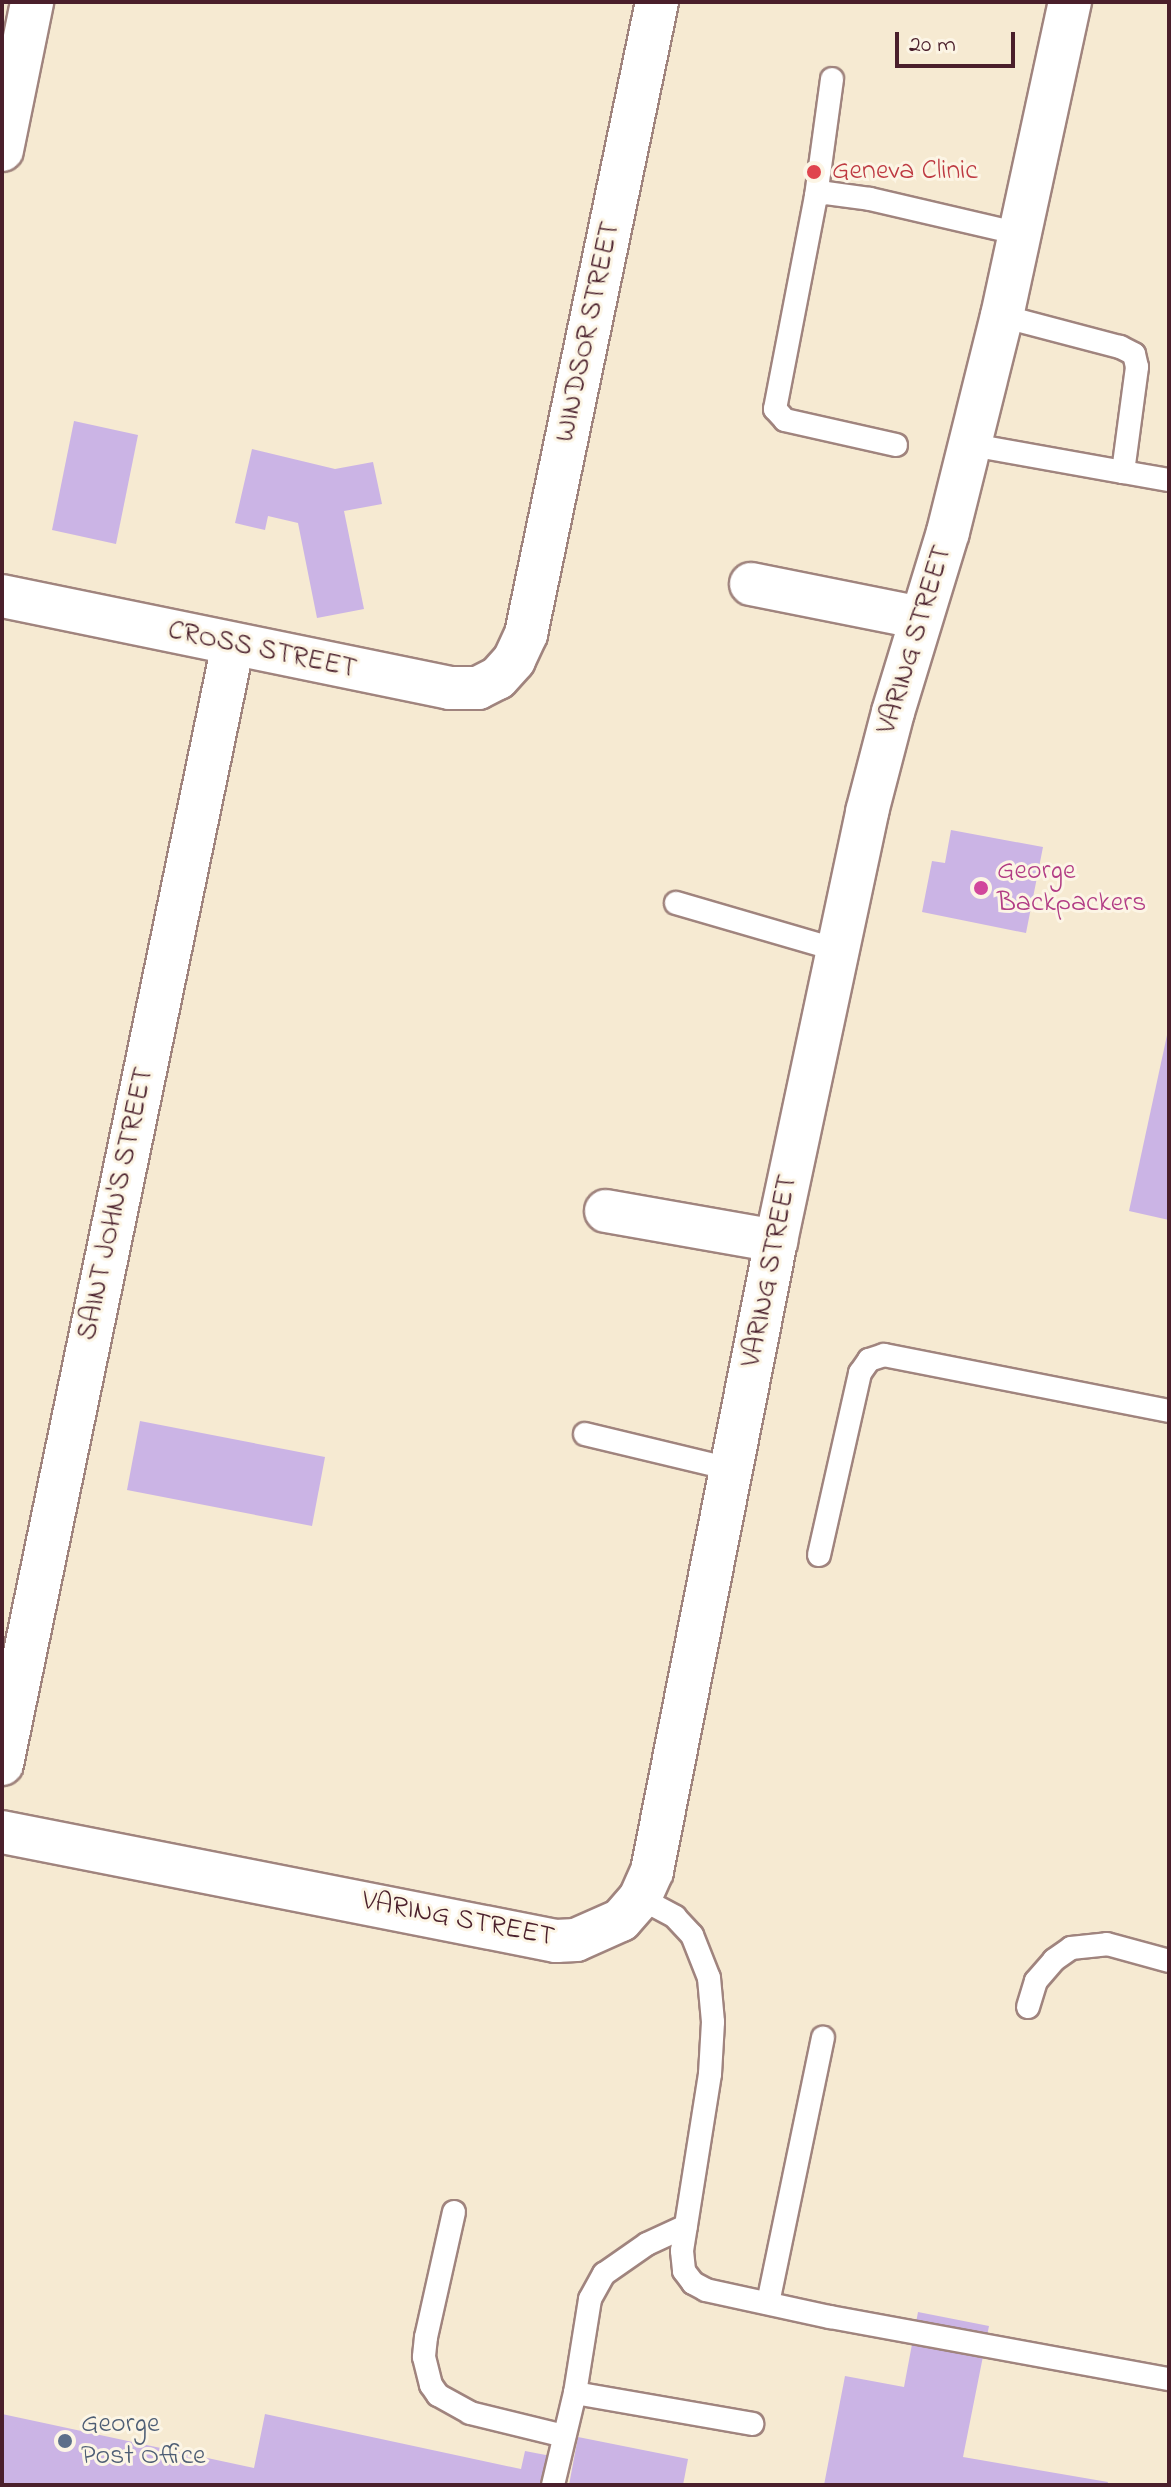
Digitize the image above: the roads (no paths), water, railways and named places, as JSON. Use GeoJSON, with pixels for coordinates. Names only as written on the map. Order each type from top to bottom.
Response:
{"type":"FeatureCollection","features":[{"type":"Feature","properties":{"kind":"street"},"geometry":{"type":"LineString","coordinates":[[2,150],[32,2]]}},
{"type":"Feature","properties":{"kind":"street","name":"WINDSOR STREET"},"geometry":{"type":"LineString","coordinates":[[514,660],[526,634],[657,2]]}},
{"type":"Feature","properties":{"kind":"street","name":"VARING STREET"},"geometry":{"type":"LineString","coordinates":[[2,1832],[556,1941],[576,1940],[621,1920],[640,1898],[652,1871],[776,1241],[867,812],[948,532],[967,444],[1002,316],[1070,2]]}},
{"type":"Feature","properties":{"kind":"street"},"geometry":{"type":"LineString","coordinates":[[751,584],[921,618]]}},
{"type":"Feature","properties":{"kind":"street","name":"CROSS STREET"},"geometry":{"type":"LineString","coordinates":[[2,596],[450,688],[478,688],[498,678],[514,660]]}},
{"type":"Feature","properties":{"kind":"street","name":"SAINT JOHN'S STREET"},"geometry":{"type":"LineString","coordinates":[[2,1764],[233,645]]}},
{"type":"Feature","properties":{"kind":"street"},"geometry":{"type":"LineString","coordinates":[[606,1211],[776,1241]]}},
{"type":"Feature","properties":{"kind":"lane"},"geometry":{"type":"LineString","coordinates":[[832,79],[816,196],[775,409],[785,420],[896,445]]}},
{"type":"Feature","properties":{"kind":"lane"},"geometry":{"type":"LineString","coordinates":[[816,196],[826,193],[870,199],[1020,234]]}},
{"type":"Feature","properties":{"kind":"lane"},"geometry":{"type":"LineString","coordinates":[[1002,316],[1134,354],[1137,367],[1123,472]]}},
{"type":"Feature","properties":{"kind":"lane"},"geometry":{"type":"LineString","coordinates":[[967,444],[1169,480]]}},
{"type":"Feature","properties":{"kind":"lane"},"geometry":{"type":"LineString","coordinates":[[676,903],[838,950]]}},
{"type":"Feature","properties":{"kind":"lane"},"geometry":{"type":"LineString","coordinates":[[819,1555],[860,1373],[869,1360],[884,1355],[1169,1411]]}},
{"type":"Feature","properties":{"kind":"lane"},"geometry":{"type":"LineString","coordinates":[[585,1434],[731,1469]]}},
{"type":"Feature","properties":{"kind":"lane"},"geometry":{"type":"LineString","coordinates":[[640,1898],[675,1917],[692,1935],[709,1978],[713,2022],[710,2074],[686,2226],[684,2271],[693,2283],[706,2290],[768,2303],[1169,2379]]}},
{"type":"Feature","properties":{"kind":"lane"},"geometry":{"type":"LineString","coordinates":[[1028,2007],[1036,1981],[1054,1960],[1071,1948],[1107,1944],[1169,1961]]}},
{"type":"Feature","properties":{"kind":"lane"},"geometry":{"type":"LineString","coordinates":[[768,2303],[823,2038]]}},
{"type":"Feature","properties":{"kind":"lane"},"geometry":{"type":"LineString","coordinates":[[454,2212],[426,2337],[424,2357],[431,2385],[438,2395],[470,2413],[564,2436]]}},
{"type":"Feature","properties":{"kind":"lane"},"geometry":{"type":"LineString","coordinates":[[553,2485],[575,2393],[590,2299],[604,2274],[647,2244],[686,2226]]}},
{"type":"Feature","properties":{"kind":"lane"},"geometry":{"type":"LineString","coordinates":[[575,2393],[752,2424]]}},
{"type":"Feature","properties":{"kind":"place","name":"Geneva Clinic"},"geometry":{"type":"Point","coordinates":[814,172]}},
{"type":"Feature","properties":{"kind":"place","name":"George Backpackers"},"geometry":{"type":"Point","coordinates":[981,888]}},
{"type":"Feature","properties":{"kind":"place","name":"George Post Office"},"geometry":{"type":"Point","coordinates":[65,2441]}}]}
